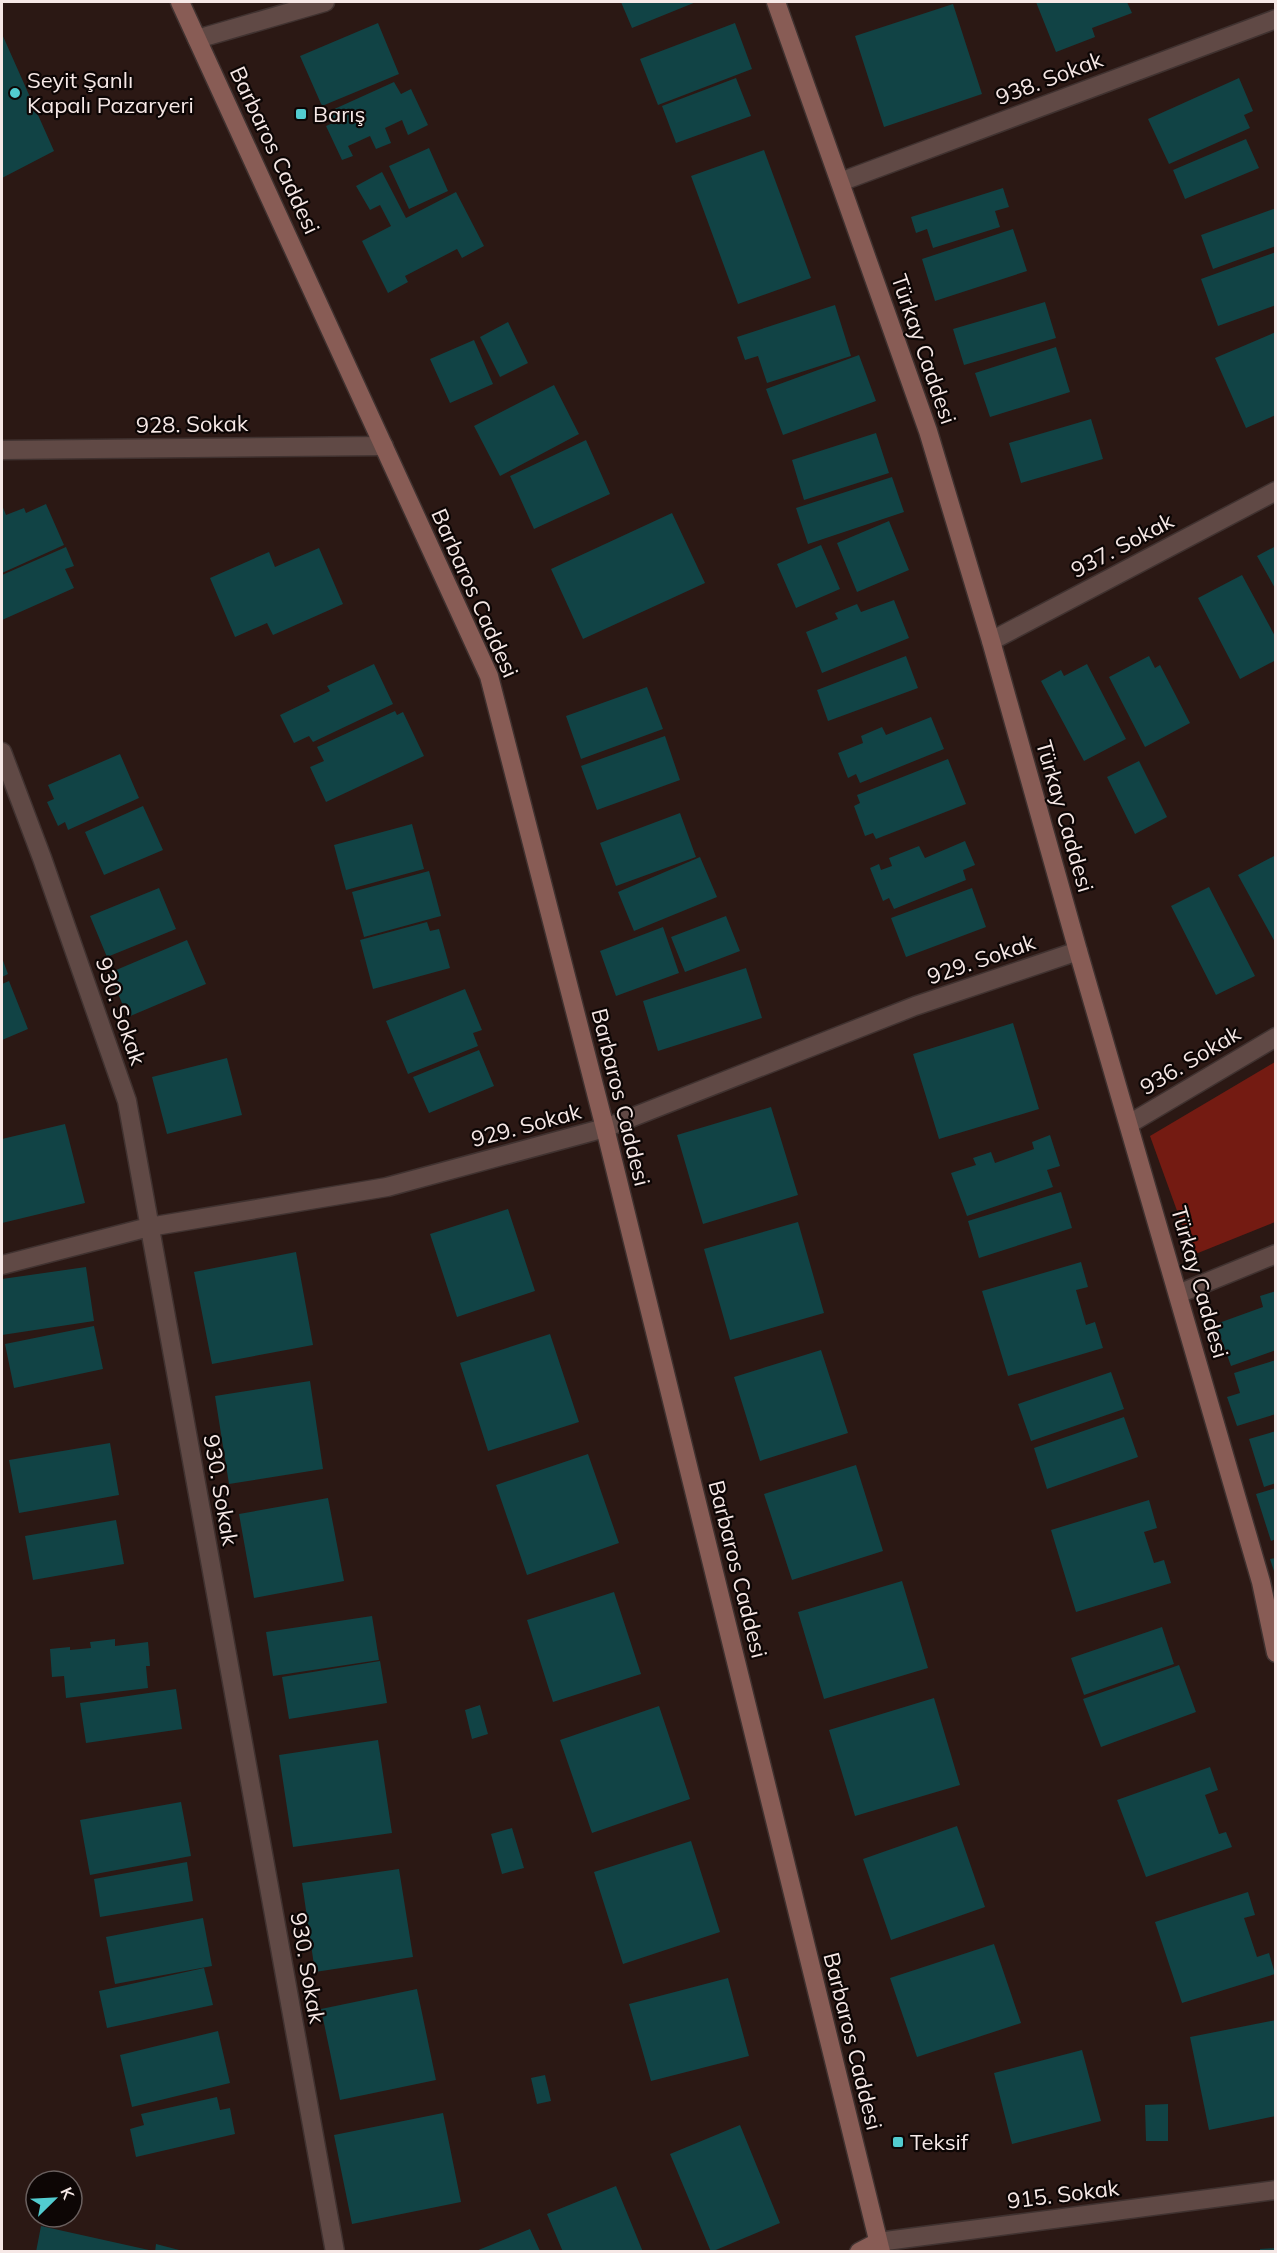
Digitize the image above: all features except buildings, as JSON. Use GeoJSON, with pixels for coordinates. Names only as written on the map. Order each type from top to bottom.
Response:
{"type":"FeatureCollection","features":[{"type":"Feature","properties":{"kind":"street","name":"Barbaros Caddesi"},"geometry":{"type":"LineString","coordinates":[[180,2],[489,676],[605,1128],[879,2247]]}},
{"type":"Feature","properties":{"kind":"street"},"geometry":{"type":"LineString","coordinates":[[197,39],[325,2]]}},
{"type":"Feature","properties":{"kind":"street","name":"Türkay Caddesi"},"geometry":{"type":"LineString","coordinates":[[776,2],[928,431],[991,641],[1078,951],[1261,1582],[1275,1653]]}},
{"type":"Feature","properties":{"kind":"street","name":"938. Sokak"},"geometry":{"type":"LineString","coordinates":[[840,182],[1275,19]]}},
{"type":"Feature","properties":{"kind":"street","name":"928. Sokak"},"geometry":{"type":"LineString","coordinates":[[2,450],[384,446]]}},
{"type":"Feature","properties":{"kind":"street","name":"937. Sokak"},"geometry":{"type":"LineString","coordinates":[[991,641],[1275,491]]}},
{"type":"Feature","properties":{"kind":"street","name":"930. Sokak"},"geometry":{"type":"LineString","coordinates":[[2,752],[42,858],[127,1101],[334,2252]]}},
{"type":"Feature","properties":{"kind":"street","name":"929. Sokak"},"geometry":{"type":"LineString","coordinates":[[2,1265],[149,1227],[387,1187],[605,1128],[915,1006],[1078,951]]}},
{"type":"Feature","properties":{"kind":"street","name":"936. Sokak"},"geometry":{"type":"LineString","coordinates":[[1129,1125],[1275,1037]]}},
{"type":"Feature","properties":{"kind":"street"},"geometry":{"type":"LineString","coordinates":[[1178,1294],[1275,1254]]}},
{"type":"Feature","properties":{"kind":"street","name":"915. Sokak"},"geometry":{"type":"LineString","coordinates":[[859,2252],[879,2247],[1275,2190]]}},
{"type":"Feature","properties":{"kind":"shaded area"},"geometry":{"type":"Polygon","coordinates":[[[1275,1062],[1275,1222],[1193,1255],[1150,1136],[1275,1062]]]}},
{"type":"Feature","properties":{"kind":"place","name":"Seyit Şanlı Kapalı Pazaryeri"},"geometry":{"type":"Point","coordinates":[15,93]}},
{"type":"Feature","properties":{"kind":"place","name":"Barış"},"geometry":{"type":"Point","coordinates":[301,114]}},
{"type":"Feature","properties":{"kind":"place","name":"Teksif"},"geometry":{"type":"Point","coordinates":[898,2142]}}]}
